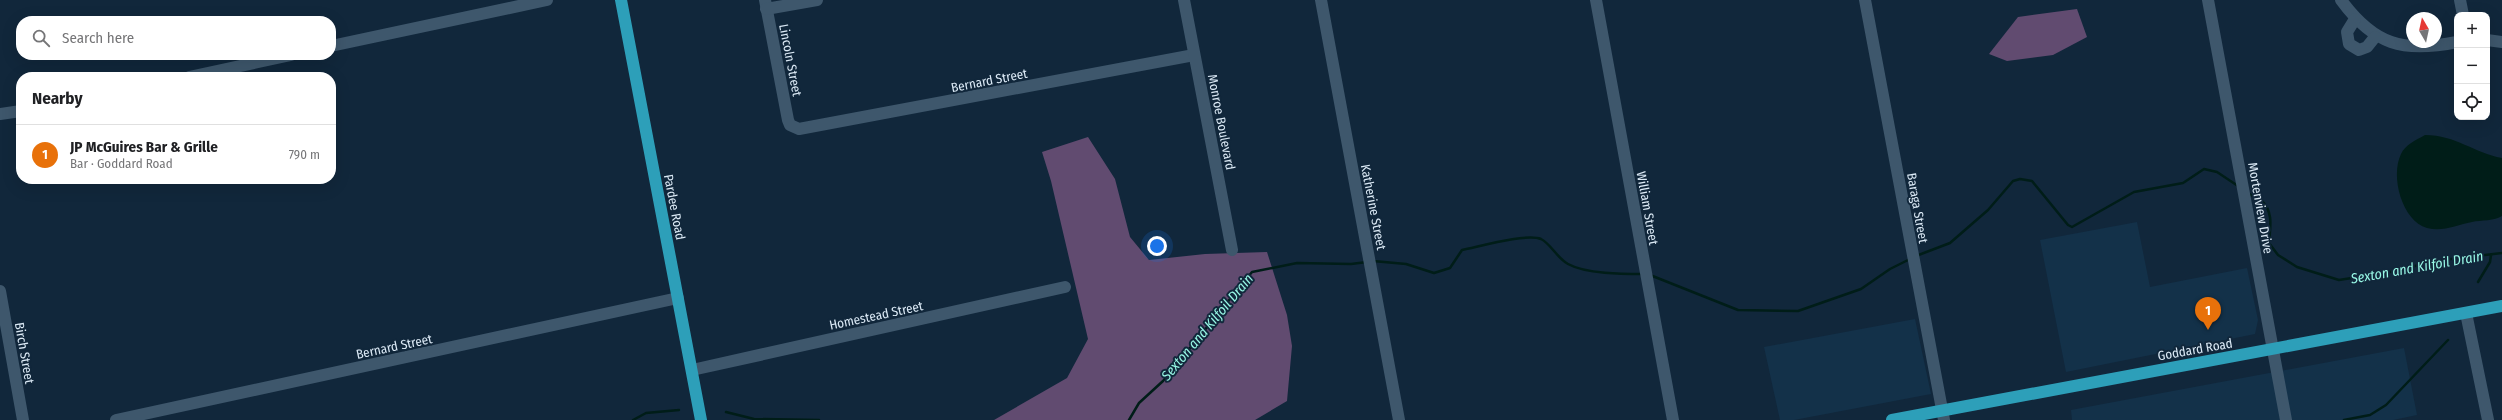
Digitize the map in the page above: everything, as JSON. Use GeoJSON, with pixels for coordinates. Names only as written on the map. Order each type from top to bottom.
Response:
{"type":"FeatureCollection","features":[{"type":"Feature","properties":{"kind":"main road","name":"Pardee Road"},"geometry":{"type":"LineString","coordinates":[[621,0],[701,420]]}},
{"type":"Feature","properties":{"kind":"main road","name":"Goddard Road"},"geometry":{"type":"LineString","coordinates":[[1892,420],[1943,415],[2274,349],[2502,306]]}},
{"type":"Feature","properties":{"kind":"street"},"geometry":{"type":"LineString","coordinates":[[336,45],[547,0]]}},
{"type":"Feature","properties":{"kind":"street"},"geometry":{"type":"LineString","coordinates":[[766,5],[817,0]]}},
{"type":"Feature","properties":{"kind":"street","name":"Katherine Street"},"geometry":{"type":"LineString","coordinates":[[1321,0],[1399,420]]}},
{"type":"Feature","properties":{"kind":"street","name":"William Street"},"geometry":{"type":"LineString","coordinates":[[1596,0],[1647,285],[1673,420]]}},
{"type":"Feature","properties":{"kind":"street","name":"Baraga Street"},"geometry":{"type":"LineString","coordinates":[[1865,0],[1943,415]]}},
{"type":"Feature","properties":{"kind":"street","name":"Mortenview Drive"},"geometry":{"type":"LineString","coordinates":[[2208,0],[2286,420]]}},
{"type":"Feature","properties":{"kind":"street"},"geometry":{"type":"LineString","coordinates":[[2341,0],[2355,19],[2375,37],[2398,44],[2418,47],[2454,42]]}},
{"type":"Feature","properties":{"kind":"street"},"geometry":{"type":"LineString","coordinates":[[2460,0],[2462,12]]}},
{"type":"Feature","properties":{"kind":"street","name":"Monroe Boulevard"},"geometry":{"type":"LineString","coordinates":[[1187,1],[1194,55],[1232,250]]}},
{"type":"Feature","properties":{"kind":"street","name":"Lincoln Street"},"geometry":{"type":"LineString","coordinates":[[766,5],[790,125]]}},
{"type":"Feature","properties":{"kind":"street"},"geometry":{"type":"LineString","coordinates":[[2355,19],[2347,32],[2349,44],[2359,50],[2367,47],[2375,37]]}},
{"type":"Feature","properties":{"kind":"street"},"geometry":{"type":"LineString","coordinates":[[2490,40],[2502,42]]}},
{"type":"Feature","properties":{"kind":"street","name":"Bernard Street"},"geometry":{"type":"LineString","coordinates":[[790,125],[805,129],[1194,55]]}},
{"type":"Feature","properties":{"kind":"street"},"geometry":{"type":"LineString","coordinates":[[212,72],[268,60]]}},
{"type":"Feature","properties":{"kind":"street"},"geometry":{"type":"LineString","coordinates":[[0,114],[16,112]]}},
{"type":"Feature","properties":{"kind":"street","name":"Homestead Street"},"geometry":{"type":"LineString","coordinates":[[692,370],[1065,287]]}},
{"type":"Feature","properties":{"kind":"street","name":"Birch Street"},"geometry":{"type":"LineString","coordinates":[[0,292],[23,420]]}},
{"type":"Feature","properties":{"kind":"street","name":"Bernard Street"},"geometry":{"type":"LineString","coordinates":[[116,420],[678,298]]}},
{"type":"Feature","properties":{"kind":"street"},"geometry":{"type":"LineString","coordinates":[[2466,313],[2488,420]]}},
{"type":"Feature","properties":{"kind":"shaded area"},"geometry":{"type":"Polygon","coordinates":[[[2077,9],[2087,37],[2053,55],[2007,61],[1989,54],[2018,17],[2077,9]]]}},
{"type":"Feature","properties":{"kind":"shaded area"},"geometry":{"type":"Polygon","coordinates":[[[2425,135],[2446,138],[2492,156],[2502,158],[2502,216],[2492,220],[2472,222],[2450,228],[2439,229],[2427,228],[2418,224],[2411,217],[2400,197],[2397,174],[2398,163],[2405,148],[2425,135]]]}},
{"type":"Feature","properties":{"kind":"shaded area"},"geometry":{"type":"Polygon","coordinates":[[[1088,137],[1115,179],[1130,237],[1149,260],[1205,254],[1267,252],[1287,315],[1292,346],[1287,401],[1255,420],[994,420],[1067,378],[1088,339],[1051,181],[1042,152],[1088,137]]]}},
{"type":"Feature","properties":{"kind":"shaded area"},"geometry":{"type":"Polygon","coordinates":[[[2137,222],[2150,287],[2247,268],[2258,320],[2255,334],[2066,372],[2040,240],[2137,222]]]}},
{"type":"Feature","properties":{"kind":"shaded area"},"geometry":{"type":"Polygon","coordinates":[[[1915,319],[1931,394],[1794,420],[1780,420],[1764,347],[1915,319]]]}},
{"type":"Feature","properties":{"kind":"shaded area"},"geometry":{"type":"Polygon","coordinates":[[[2404,348],[2417,415],[2393,420],[2072,420],[2071,410],[2404,348]]]}},
{"type":"Feature","properties":{"kind":"waterway","name":"Sexton and Kilfoil Drain"},"geometry":{"type":"LineString","coordinates":[[1916,256],[1950,243],[1988,210],[2013,181],[2020,179],[2032,181],[2068,225],[2072,227],[2134,192],[2183,183],[2204,169],[2217,172],[2238,186]]}},
{"type":"Feature","properties":{"kind":"waterway","name":"Sexton and Kilfoil Drain"},"geometry":{"type":"LineString","coordinates":[[2249,194],[2260,199],[2266,206],[2270,216],[2269,243],[2278,255],[2297,267],[2339,280],[2396,271],[2434,261],[2502,253]]}},
{"type":"Feature","properties":{"kind":"waterway","name":"Sexton and Kilfoil Drain"},"geometry":{"type":"LineString","coordinates":[[1373,261],[1406,264],[1434,273],[1450,268],[1462,250],[1514,239],[1534,238],[1545,241],[1568,264],[1584,270],[1605,273],[1643,274]]}},
{"type":"Feature","properties":{"kind":"waterway"},"geometry":{"type":"LineString","coordinates":[[2478,282],[2490,262],[2491,255]]}},
{"type":"Feature","properties":{"kind":"waterway","name":"Sexton and Kilfoil Drain"},"geometry":{"type":"LineString","coordinates":[[1650,275],[1738,310],[1798,311],[1861,289],[1890,269],[1910,259]]}},
{"type":"Feature","properties":{"kind":"waterway","name":"Sexton and Kilfoil Drain"},"geometry":{"type":"LineString","coordinates":[[1129,420],[1139,403],[1163,381],[1252,272],[1297,263],[1351,264],[1367,262]]}},
{"type":"Feature","properties":{"kind":"waterway"},"geometry":{"type":"LineString","coordinates":[[2344,420],[2370,415],[2386,405],[2448,340]]}},
{"type":"Feature","properties":{"kind":"waterway","name":"Sexton and Kilfoil Drain"},"geometry":{"type":"LineString","coordinates":[[633,420],[646,413],[679,410]]}},
{"type":"Feature","properties":{"kind":"waterway","name":"Sexton and Kilfoil Drain"},"geometry":{"type":"LineString","coordinates":[[726,412],[754,419],[819,420]]}},
{"type":"Feature","properties":{"kind":"place","name":"JP McGuires Bar & Grille"},"geometry":{"type":"Point","coordinates":[2208,330]}}]}
